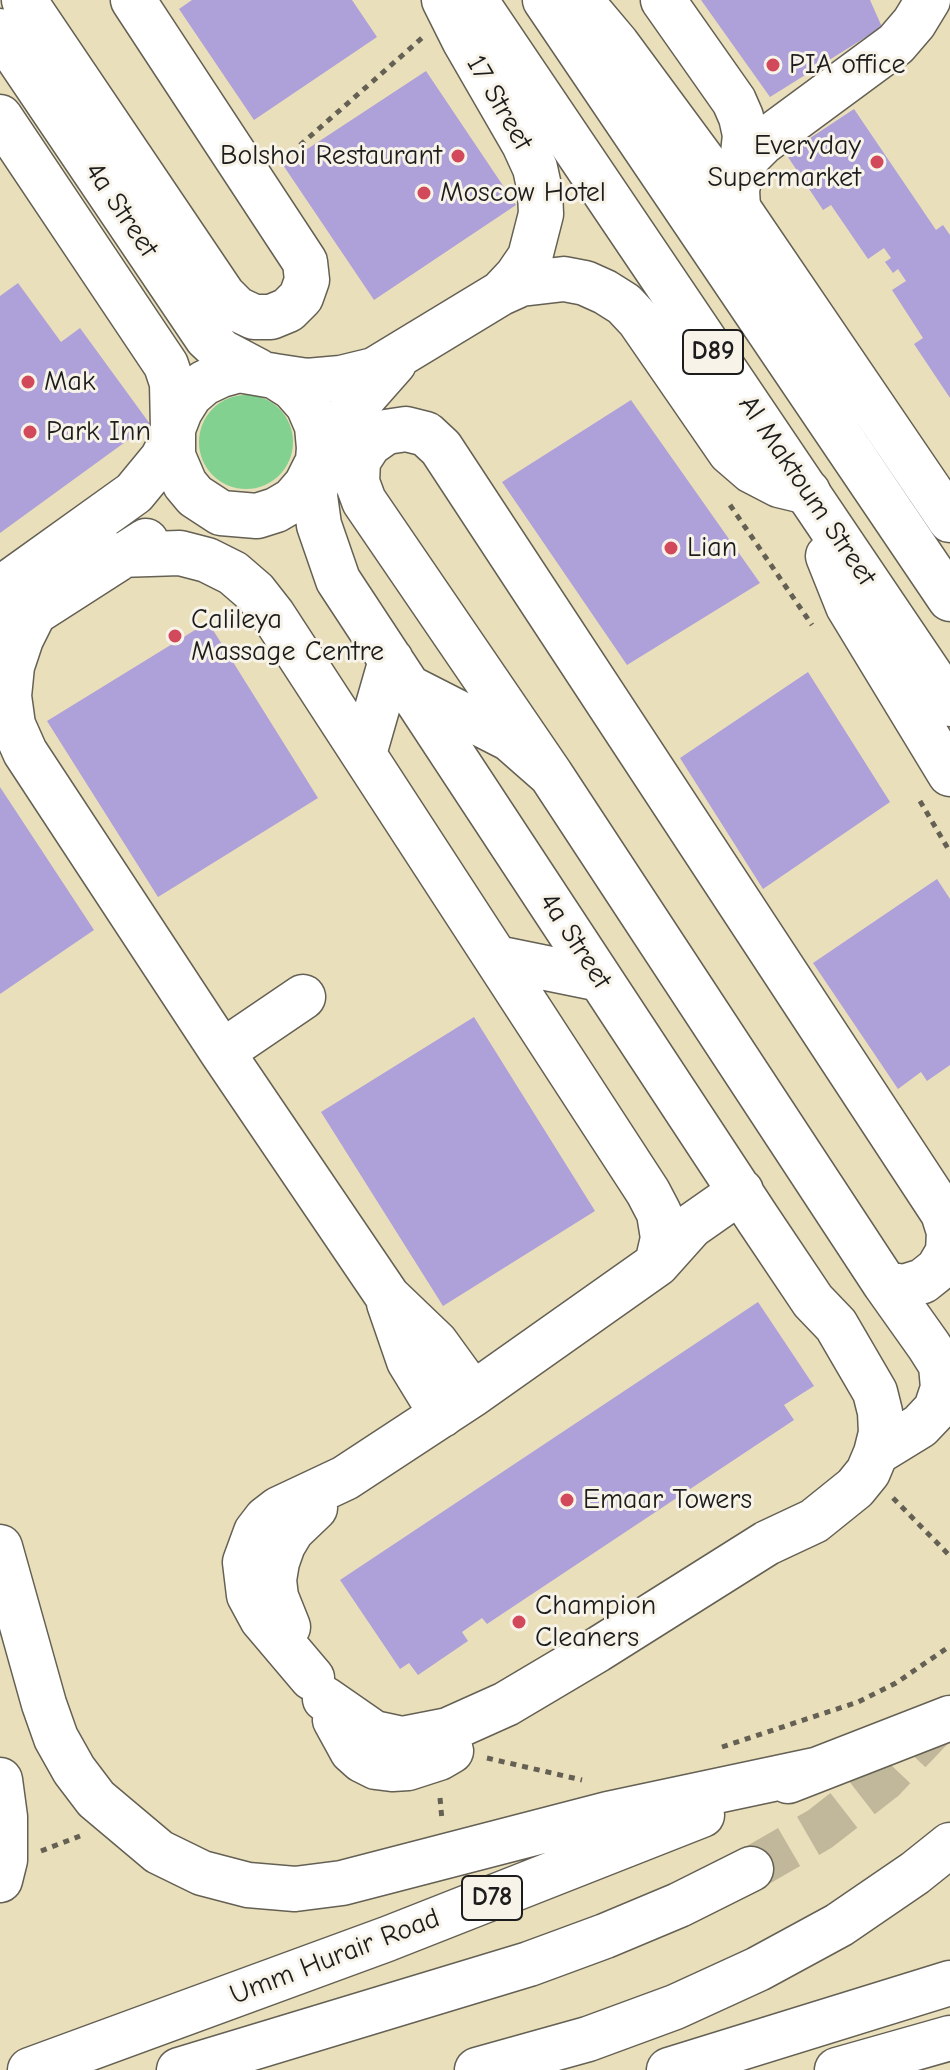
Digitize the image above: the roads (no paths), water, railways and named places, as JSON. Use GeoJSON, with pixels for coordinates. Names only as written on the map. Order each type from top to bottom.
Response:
{"type":"FeatureCollection","features":[{"type":"Feature","properties":{"kind":"street"},"geometry":{"type":"LineString","coordinates":[[24,0],[223,295],[237,309],[254,317],[271,317],[288,310],[301,297],[307,280],[305,262],[133,0]]}},
{"type":"Feature","properties":{"kind":"street"},"geometry":{"type":"LineString","coordinates":[[545,0],[950,599]]}},
{"type":"Feature","properties":{"kind":"street"},"geometry":{"type":"LineString","coordinates":[[580,0],[739,190],[950,520]]}},
{"type":"Feature","properties":{"kind":"street"},"geometry":{"type":"LineString","coordinates":[[663,0],[734,101],[741,117],[745,135],[739,190]]}},
{"type":"Feature","properties":{"kind":"street"},"geometry":{"type":"LineString","coordinates":[[739,190],[749,156],[763,142],[896,44],[928,0]]}},
{"type":"Feature","properties":{"kind":"street","name":"17 Street"},"geometry":{"type":"LineString","coordinates":[[456,4],[535,168],[540,191],[541,214],[530,257],[501,293]]}},
{"type":"Feature","properties":{"kind":"street","name":"Al Maktoum Street"},"geometry":{"type":"LineString","coordinates":[[456,4],[810,496],[950,704]]}},
{"type":"Feature","properties":{"kind":"street","name":"4a Street"},"geometry":{"type":"LineString","coordinates":[[0,31],[207,338],[222,352],[266,374]]}},
{"type":"Feature","properties":{"kind":"street"},"geometry":{"type":"LineString","coordinates":[[87,161],[100,113]]}},
{"type":"Feature","properties":{"kind":"street","name":"4a Street"},"geometry":{"type":"LineString","coordinates":[[0,117],[166,365],[172,383],[173,434]]}},
{"type":"Feature","properties":{"kind":"street","name":"17 Street"},"geometry":{"type":"LineString","coordinates":[[266,374],[307,381],[341,378],[374,370],[521,284],[564,279],[585,283],[624,304],[639,320],[730,452],[752,471],[810,496]]}},
{"type":"Feature","properties":{"kind":"street","name":"17 Street"},"geometry":{"type":"LineString","coordinates":[[317,458],[404,353]]}},
{"type":"Feature","properties":{"kind":"street"},"geometry":{"type":"LineString","coordinates":[[239,370],[266,374],[293,388],[308,405],[317,426],[317,458],[306,485],[293,500],[257,516],[229,514],[169,529],[12,612],[134,493],[162,459],[180,411],[190,395],[204,383],[239,370]]}},
{"type":"Feature","properties":{"kind":"street"},"geometry":{"type":"LineString","coordinates":[[872,1462],[920,1426],[936,1409],[943,1388],[941,1365],[885,1284],[551,775],[364,501],[357,482],[358,461],[369,444],[386,432],[406,429],[426,434],[441,448],[943,1213],[949,1232],[948,1252],[938,1269],[923,1281],[904,1287],[885,1284]]}},
{"type":"Feature","properties":{"kind":"street"},"geometry":{"type":"LineString","coordinates":[[173,434],[178,471],[185,484],[195,496],[229,514]]}},
{"type":"Feature","properties":{"kind":"street","name":"4a Street"},"geometry":{"type":"LineString","coordinates":[[317,458],[315,496],[319,525],[338,580],[813,1301]]}},
{"type":"Feature","properties":{"kind":"street"},"geometry":{"type":"LineString","coordinates":[[810,496],[825,548],[848,606],[935,787]]}},
{"type":"Feature","properties":{"kind":"street","name":"4a Street"},"geometry":{"type":"LineString","coordinates":[[229,514],[292,541],[338,580]]}},
{"type":"Feature","properties":{"kind":"street"},"geometry":{"type":"LineString","coordinates":[[119,555],[180,553],[207,560],[233,573],[255,592],[273,615],[654,1203],[663,1238],[657,1264]]}},
{"type":"Feature","properties":{"kind":"street"},"geometry":{"type":"LineString","coordinates":[[12,612],[21,639],[12,666],[9,696],[12,741],[388,1297],[436,1343],[457,1404]]}},
{"type":"Feature","properties":{"kind":"street"},"geometry":{"type":"LineString","coordinates":[[364,754],[400,674],[510,739],[551,775]]}},
{"type":"Feature","properties":{"kind":"street"},"geometry":{"type":"LineString","coordinates":[[497,958],[600,979]]}},
{"type":"Feature","properties":{"kind":"street"},"geometry":{"type":"LineString","coordinates":[[222,1052],[303,997]]}},
{"type":"Feature","properties":{"kind":"street"},"geometry":{"type":"LineString","coordinates":[[749,1205],[691,1226],[657,1264],[457,1404],[345,1478],[279,1509],[266,1519],[256,1532],[245,1562],[245,1579],[255,1610],[318,1688],[374,1733],[402,1739],[448,1730],[506,1704],[767,1543],[814,1521],[855,1488],[872,1462],[881,1433],[880,1412],[875,1392],[836,1325],[813,1301]]}},
{"type":"Feature","properties":{"kind":"street"},"geometry":{"type":"LineString","coordinates":[[767,1543],[791,1512],[834,1481],[845,1465],[857,1431],[853,1394],[822,1332],[813,1301]]}},
{"type":"Feature","properties":{"kind":"street"},"geometry":{"type":"LineString","coordinates":[[0,1547],[56,1738],[74,1770],[96,1799],[159,1852],[202,1873],[248,1885],[295,1889],[342,1883],[608,1814],[815,1770]]}},
{"type":"Feature","properties":{"kind":"street"},"geometry":{"type":"LineString","coordinates":[[318,1688],[352,1751],[376,1767],[408,1768],[432,1761],[451,1750],[506,1704]]}},
{"type":"Feature","properties":{"kind":"street","name":"Umm Hurair Road"},"geometry":{"type":"LineString","coordinates":[[30,2070],[387,1939],[950,1718]]}},
{"type":"Feature","properties":{"kind":"street"},"geometry":{"type":"LineString","coordinates":[[0,1780],[5,1817],[3,1870]]}},
{"type":"Feature","properties":{"kind":"street"},"geometry":{"type":"LineString","coordinates":[[477,2070],[602,2033],[675,2007],[758,1969],[839,1925],[950,1845]]}},
{"type":"Feature","properties":{"kind":"street"},"geometry":{"type":"LineString","coordinates":[[179,2070],[529,1964],[679,1905],[751,1869]]}},
{"type":"Feature","properties":{"kind":"street"},"geometry":{"type":"LineString","coordinates":[[669,2070],[950,1983]]}},
{"type":"Feature","properties":{"kind":"street"},"geometry":{"type":"LineString","coordinates":[[837,2070],[950,2038]]}},
{"type":"Feature","properties":{"kind":"tunnel"},"geometry":{"type":"LineString","coordinates":[[751,1869],[820,1829],[883,1780],[942,1718]]}},
{"type":"Feature","properties":{"kind":"place","name":"PIA office"},"geometry":{"type":"Point","coordinates":[773,65]}},
{"type":"Feature","properties":{"kind":"place","name":"Bolshoi Restaurant"},"geometry":{"type":"Point","coordinates":[458,156]}},
{"type":"Feature","properties":{"kind":"place","name":"Everyday Supermarket"},"geometry":{"type":"Point","coordinates":[877,162]}},
{"type":"Feature","properties":{"kind":"place","name":"Moscow Hotel"},"geometry":{"type":"Point","coordinates":[424,193]}},
{"type":"Feature","properties":{"kind":"place","name":"Mak"},"geometry":{"type":"Point","coordinates":[28,382]}},
{"type":"Feature","properties":{"kind":"place","name":"Park Inn"},"geometry":{"type":"Point","coordinates":[30,432]}},
{"type":"Feature","properties":{"kind":"place","name":"Lian"},"geometry":{"type":"Point","coordinates":[671,548]}},
{"type":"Feature","properties":{"kind":"place","name":"Calileya Massage Centre"},"geometry":{"type":"Point","coordinates":[175,636]}},
{"type":"Feature","properties":{"kind":"place","name":"Emaar Towers"},"geometry":{"type":"Point","coordinates":[567,1500]}},
{"type":"Feature","properties":{"kind":"place","name":"Champion Cleaners"},"geometry":{"type":"Point","coordinates":[519,1622]}}]}
